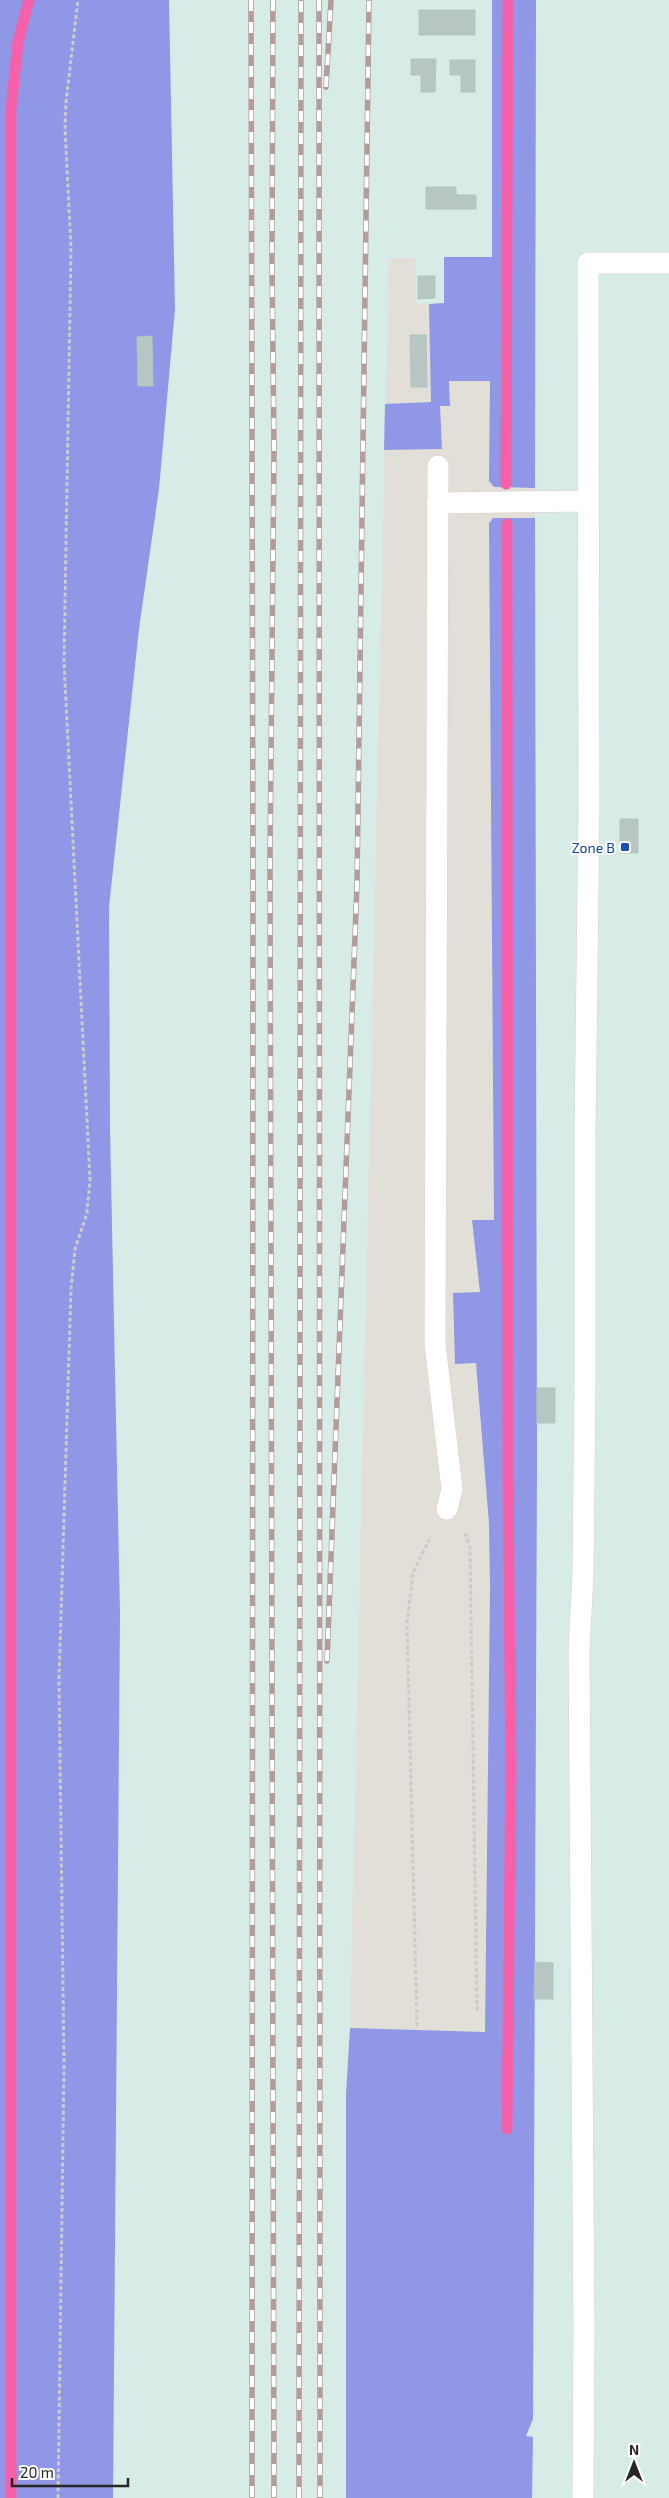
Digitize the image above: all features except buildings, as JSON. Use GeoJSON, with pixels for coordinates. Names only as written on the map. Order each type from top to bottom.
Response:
{"type":"FeatureCollection","features":[{"type":"Feature","properties":{"kind":"lane"},"geometry":{"type":"LineString","coordinates":[[583,2498],[584,2327],[578,1650],[583,1575],[585,1380],[585,1135],[589,805],[588,263],[669,263]]}},
{"type":"Feature","properties":{"kind":"lane"},"geometry":{"type":"LineString","coordinates":[[438,466],[435,1344],[452,1489],[447,1509]]}},
{"type":"Feature","properties":{"kind":"lane"},"geometry":{"type":"LineString","coordinates":[[438,503],[588,501]]}},
{"type":"Feature","properties":{"kind":"path"},"geometry":{"type":"LineString","coordinates":[[58,2498],[64,2064],[59,1680],[71,1289],[75,1249],[87,1213],[90,1180],[64,662],[71,248],[65,128],[66,102],[78,0]]}},
{"type":"Feature","properties":{"kind":"path"},"geometry":{"type":"LineString","coordinates":[[417,2026],[410,1826],[408,1609],[410,1587],[419,1560],[447,1509],[465,1532],[470,1548],[477,2012]]}},
{"type":"Feature","properties":{"kind":"shaded area"},"geometry":{"type":"Polygon","coordinates":[[[0,0],[169,0],[175,309],[159,489],[139,629],[109,907],[110,1128],[120,1613],[113,2498],[0,2498],[0,0]]]}},
{"type":"Feature","properties":{"kind":"shaded area"},"geometry":{"type":"Polygon","coordinates":[[[492,0],[536,0],[535,488],[494,487],[489,481],[490,381],[449,381],[450,406],[440,406],[442,449],[384,450],[385,404],[431,402],[429,304],[444,303],[444,257],[492,257],[492,0]]]}},
{"type":"Feature","properties":{"kind":"shaded area"},"geometry":{"type":"Polygon","coordinates":[[[444,257],[492,257],[495,487],[535,488],[535,518],[493,518],[489,523],[494,1220],[472,1220],[480,1293],[454,1293],[455,1363],[476,1363],[489,1524],[490,1618],[485,2032],[350,2028],[389,258],[415,258],[416,304],[444,303],[444,257]]]}},
{"type":"Feature","properties":{"kind":"shaded area"},"geometry":{"type":"Polygon","coordinates":[[[493,518],[535,518],[537,1460],[533,2419],[526,2436],[533,2437],[532,2498],[346,2498],[346,2095],[350,2028],[485,2032],[490,1590],[489,1524],[476,1363],[455,1364],[453,1293],[480,1292],[472,1220],[494,1220],[489,523],[493,518]]]}},
{"type":"Feature","properties":{"kind":"waterway"},"geometry":{"type":"LineString","coordinates":[[11,2498],[11,109],[18,42],[29,0]]}},
{"type":"Feature","properties":{"kind":"waterway"},"geometry":{"type":"LineString","coordinates":[[506,484],[508,0]]}},
{"type":"Feature","properties":{"kind":"waterway"},"geometry":{"type":"LineString","coordinates":[[507,524],[508,1481],[511,1768],[507,2129]]}},
{"type":"Feature","properties":{"kind":"railway"},"geometry":{"type":"LineString","coordinates":[[251,0],[253,872],[252,2498]]}},
{"type":"Feature","properties":{"kind":"railway"},"geometry":{"type":"LineString","coordinates":[[273,0],[272,262],[274,451],[270,859],[274,2498]]}},
{"type":"Feature","properties":{"kind":"railway"},"geometry":{"type":"LineString","coordinates":[[299,2498],[301,0]]}},
{"type":"Feature","properties":{"kind":"railway"},"geometry":{"type":"LineString","coordinates":[[319,0],[320,2498]]}},
{"type":"Feature","properties":{"kind":"railway"},"geometry":{"type":"LineString","coordinates":[[326,87],[331,0]]}},
{"type":"Feature","properties":{"kind":"railway"},"geometry":{"type":"LineString","coordinates":[[327,1661],[357,884],[369,0]]}},
{"type":"Feature","properties":{"kind":"place","name":"Zone B"},"geometry":{"type":"Point","coordinates":[625,847]}}]}
